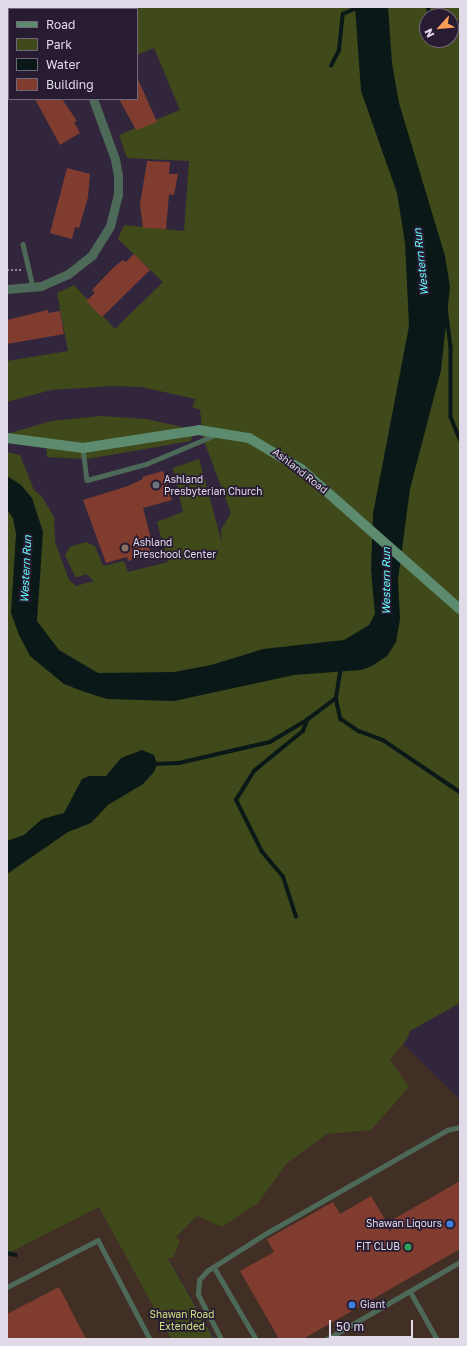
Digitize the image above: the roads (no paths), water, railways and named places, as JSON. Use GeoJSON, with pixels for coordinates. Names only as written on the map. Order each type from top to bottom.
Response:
{"type":"FeatureCollection","features":[{"type":"Feature","properties":{"kind":"main road","name":"Ashland Road"},"geometry":{"type":"LineString","coordinates":[[7,438],[83,448],[184,431],[224,431],[249,438],[281,454],[360,520],[460,609]]}},
{"type":"Feature","properties":{"kind":"street"},"geometry":{"type":"LineString","coordinates":[[7,289],[33,287],[60,279],[82,264],[103,240],[116,210],[118,195],[115,159],[93,100]]}},
{"type":"Feature","properties":{"kind":"lane"},"geometry":{"type":"LineString","coordinates":[[23,244],[33,287]]}},
{"type":"Feature","properties":{"kind":"lane"},"geometry":{"type":"LineString","coordinates":[[83,448],[87,480],[146,464],[224,431]]}},
{"type":"Feature","properties":{"kind":"lane"},"geometry":{"type":"LineString","coordinates":[[221,1339],[198,1295],[199,1280],[214,1266],[447,1130],[460,1127]]}},
{"type":"Feature","properties":{"kind":"lane"},"geometry":{"type":"LineString","coordinates":[[7,1287],[98,1240],[150,1339]]}},
{"type":"Feature","properties":{"kind":"lane"},"geometry":{"type":"LineString","coordinates":[[327,1339],[460,1262]]}},
{"type":"Feature","properties":{"kind":"lane"},"geometry":{"type":"LineString","coordinates":[[214,1266],[256,1339]]}},
{"type":"Feature","properties":{"kind":"lane"},"geometry":{"type":"LineString","coordinates":[[410,1291],[437,1339]]}},
{"type":"Feature","properties":{"kind":"water","name":"Western Run"},"geometry":{"type":"Polygon","coordinates":[[[355,7],[388,7],[392,63],[399,103],[445,256],[450,287],[441,370],[410,489],[398,580],[400,619],[396,642],[387,656],[372,666],[361,670],[294,675],[174,701],[107,699],[64,684],[30,656],[19,635],[11,613],[16,534],[13,518],[7,510],[7,476],[21,485],[32,498],[43,532],[37,621],[59,650],[98,673],[174,672],[211,665],[263,649],[344,640],[369,625],[375,614],[371,570],[373,514],[409,326],[405,243],[397,193],[361,91],[355,7]]]}},
{"type":"Feature","properties":{"kind":"water"},"geometry":{"type":"Polygon","coordinates":[[[142,750],[154,755],[157,764],[154,772],[143,784],[108,805],[91,823],[68,832],[7,874],[7,841],[24,835],[42,819],[64,813],[82,779],[89,776],[106,776],[121,758],[142,750]]]}},
{"type":"Feature","properties":{"kind":"waterway"},"geometry":{"type":"LineString","coordinates":[[331,66],[339,50],[343,14],[359,7]]}},
{"type":"Feature","properties":{"kind":"waterway"},"geometry":{"type":"LineString","coordinates":[[446,307],[451,345],[451,417],[460,439]]}},
{"type":"Feature","properties":{"kind":"waterway"},"geometry":{"type":"LineString","coordinates":[[152,764],[179,763],[270,742],[307,720],[336,698],[341,668]]}},
{"type":"Feature","properties":{"kind":"waterway"},"geometry":{"type":"LineString","coordinates":[[336,698],[341,719],[359,731],[383,740],[460,792]]}},
{"type":"Feature","properties":{"kind":"waterway"},"geometry":{"type":"LineString","coordinates":[[296,917],[283,877],[262,852],[236,800],[254,771],[303,731],[307,720]]}},
{"type":"Feature","properties":{"kind":"waterway"},"geometry":{"type":"LineString","coordinates":[[7,1253],[16,1255]]}},
{"type":"Feature","properties":{"kind":"place","name":"Ashland Presbyterian Church"},"geometry":{"type":"Point","coordinates":[156,485]}},
{"type":"Feature","properties":{"kind":"place","name":"Ashland Preschool Center"},"geometry":{"type":"Point","coordinates":[125,548]}},
{"type":"Feature","properties":{"kind":"place","name":"Shawan Liqours"},"geometry":{"type":"Point","coordinates":[450,1224]}},
{"type":"Feature","properties":{"kind":"place","name":"FIT CLUB"},"geometry":{"type":"Point","coordinates":[408,1247]}},
{"type":"Feature","properties":{"kind":"place","name":"Giant"},"geometry":{"type":"Point","coordinates":[352,1305]}},
{"type":"Feature","properties":{"kind":"park label","name":"Shawan Road Extended"},"geometry":{"type":"Point","coordinates":[182,1320]}}]}
